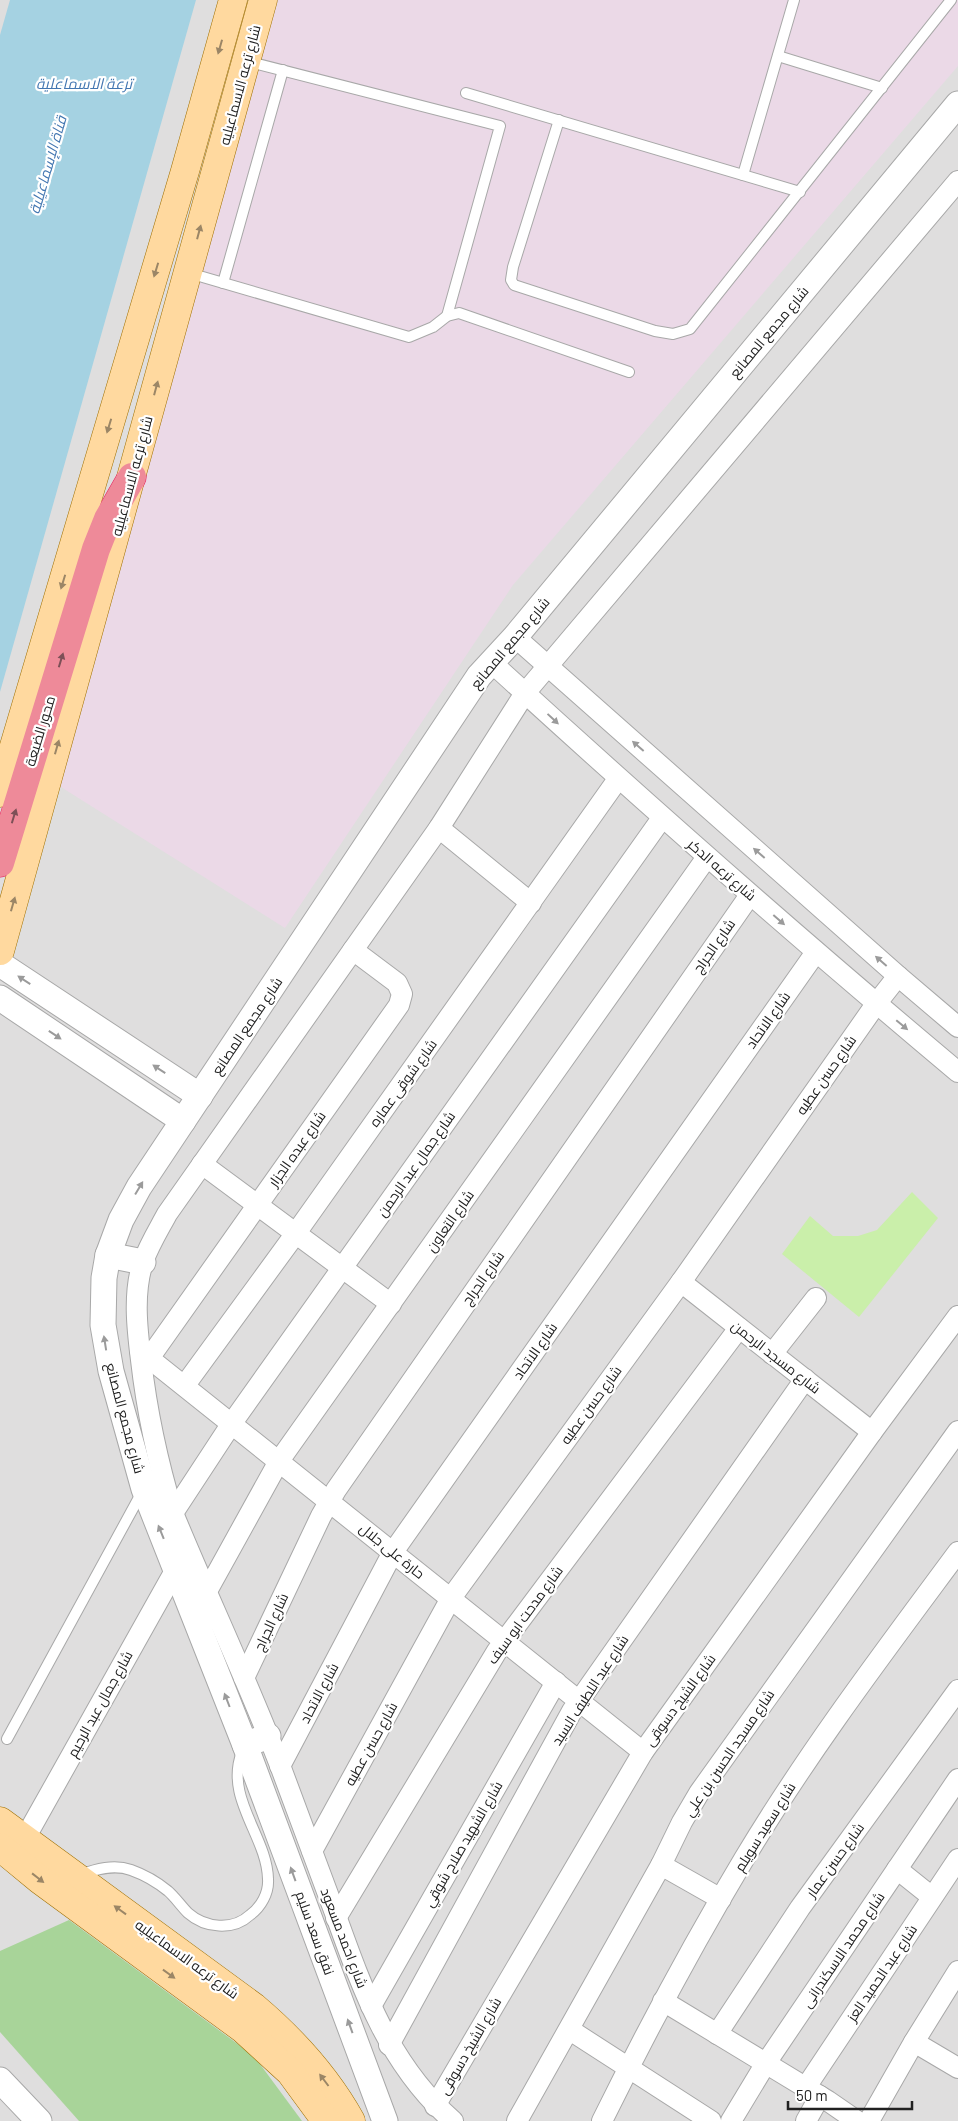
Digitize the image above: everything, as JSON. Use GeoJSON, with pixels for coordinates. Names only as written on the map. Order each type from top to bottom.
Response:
{"type":"FeatureCollection","features":[{"type":"Feature","properties":{"kind":"highway","name":"محور الضبعة"},"geometry":{"type":"LineString","coordinates":[[0,863],[79,600],[108,519],[132,477]]}},
{"type":"Feature","properties":{"kind":"main road","name":"شارع ترعه الاسماعيليه"},"geometry":{"type":"LineString","coordinates":[[0,793],[185,172],[233,0]]}},
{"type":"Feature","properties":{"kind":"main road","name":"شارع ترعه الاسماعيليه"},"geometry":{"type":"LineString","coordinates":[[0,951],[263,0]]}},
{"type":"Feature","properties":{"kind":"main road","name":"شارع ترعه الاسماعيليه"},"geometry":{"type":"LineString","coordinates":[[0,1821],[12,1844],[40,1880],[249,2034],[290,2072],[326,2121]]}},
{"type":"Feature","properties":{"kind":"main road","name":"شارع ترعه الاسماعيليه"},"geometry":{"type":"LineString","coordinates":[[12,1844],[74,1876],[254,2007],[304,2054],[326,2081],[351,2121]]}},
{"type":"Feature","properties":{"kind":"street","name":"شارع مجمع المصانع"},"geometry":{"type":"LineString","coordinates":[[256,1740],[176,1569],[144,1489],[106,1348],[102,1302],[108,1255],[121,1220],[139,1187],[469,691],[491,662],[515,637],[958,104]]}},
{"type":"Feature","properties":{"kind":"street","name":"شارع مجمع المصانع"},"geometry":{"type":"LineString","coordinates":[[256,1740],[244,1678],[173,1513],[160,1471],[151,1431],[138,1296],[143,1262],[168,1214],[439,828],[525,693],[958,181]]}},
{"type":"Feature","properties":{"kind":"street"},"geometry":{"type":"LineString","coordinates":[[515,637],[898,976],[958,1026]]}},
{"type":"Feature","properties":{"kind":"street","name":"شارع ترعه الدكر"},"geometry":{"type":"LineString","coordinates":[[491,662],[662,818],[876,1004],[958,1072]]}},
{"type":"Feature","properties":{"kind":"street","name":"شارع شوقى عماره"},"geometry":{"type":"LineString","coordinates":[[185,1386],[296,1233],[618,779]]}},
{"type":"Feature","properties":{"kind":"street","name":"شارع جمال عبد الرحمن"},"geometry":{"type":"LineString","coordinates":[[173,1513],[232,1423],[662,818]]}},
{"type":"Feature","properties":{"kind":"street"},"geometry":{"type":"LineString","coordinates":[[439,828],[531,903]]}},
{"type":"Feature","properties":{"kind":"street","name":"شارع التعاون"},"geometry":{"type":"LineString","coordinates":[[206,1593],[279,1461],[707,857]]}},
{"type":"Feature","properties":{"kind":"street","name":"شارع الجراج"},"geometry":{"type":"LineString","coordinates":[[244,1678],[329,1501],[750,895]]}},
{"type":"Feature","properties":{"kind":"street","name":"شارع عبده الجزار"},"geometry":{"type":"LineString","coordinates":[[145,1354],[258,1205],[402,1000],[400,988],[397,984],[354,950]]}},
{"type":"Feature","properties":{"kind":"street","name":"شارع الاتحاد"},"geometry":{"type":"LineString","coordinates":[[280,1766],[393,1552],[816,952]]}},
{"type":"Feature","properties":{"kind":"street"},"geometry":{"type":"LineString","coordinates":[[0,964],[200,1096]]}},
{"type":"Feature","properties":{"kind":"street","name":"شارع حسن عطيه"},"geometry":{"type":"LineString","coordinates":[[312,1851],[451,1598],[680,1282],[876,1004],[898,976]]}},
{"type":"Feature","properties":{"kind":"street"},"geometry":{"type":"LineString","coordinates":[[0,998],[183,1121]]}},
{"type":"Feature","properties":{"kind":"street"},"geometry":{"type":"LineString","coordinates":[[202,1164],[391,1304]]}},
{"type":"Feature","properties":{"kind":"street"},"geometry":{"type":"LineString","coordinates":[[108,1255],[143,1262]]}},
{"type":"Feature","properties":{"kind":"street","name":"شارع مسجد الرحمن"},"geometry":{"type":"LineString","coordinates":[[680,1282],[872,1432]]}},
{"type":"Feature","properties":{"kind":"street"},"geometry":{"type":"LineString","coordinates":[[772,1354],[816,1298]]}},
{"type":"Feature","properties":{"kind":"street","name":"شارع الشيخ دسوقى"},"geometry":{"type":"LineString","coordinates":[[435,2106],[643,1752],[872,1432],[958,1316]]}},
{"type":"Feature","properties":{"kind":"street","name":"شارع مدحت ابو سيف"},"geometry":{"type":"LineString","coordinates":[[336,1918],[504,1641],[739,1328]]}},
{"type":"Feature","properties":{"kind":"street","name":"حارة على جلال"},"geometry":{"type":"LineString","coordinates":[[145,1354],[643,1752]]}},
{"type":"Feature","properties":{"kind":"street","name":"شارع عبد اللطيف السيد"},"geometry":{"type":"LineString","coordinates":[[390,2045],[579,1701],[805,1380]]}},
{"type":"Feature","properties":{"kind":"street","name":"شارع مسجد الحسن بن علي"},"geometry":{"type":"LineString","coordinates":[[517,2121],[570,2030],[682,1822],[708,1779],[958,1430]]}},
{"type":"Feature","properties":{"kind":"street","name":"شارع سعيد سويلم"},"geometry":{"type":"LineString","coordinates":[[602,2121],[663,2001],[744,1858],[808,1759],[958,1552]]}},
{"type":"Feature","properties":{"kind":"street","name":"شارع جمال عبد الرحيم"},"geometry":{"type":"LineString","coordinates":[[12,1844],[176,1569]]}},
{"type":"Feature","properties":{"kind":"street","name":"شارع الشهيد صلاح شوقي"},"geometry":{"type":"LineString","coordinates":[[371,2006],[556,1682]]}},
{"type":"Feature","properties":{"kind":"street","name":"شارع حسن عمار"},"geometry":{"type":"LineString","coordinates":[[717,2034],[800,1908],[958,1690]]}},
{"type":"Feature","properties":{"kind":"street","name":"شارع احمد مسعود"},"geometry":{"type":"LineString","coordinates":[[256,1740],[280,1766],[336,1918],[371,2006],[390,2045],[410,2077],[435,2106],[453,2121]]}},
{"type":"Feature","properties":{"kind":"street","name":"نفق سعد سليم"},"geometry":{"type":"LineString","coordinates":[[256,1740],[385,2121]]}},
{"type":"Feature","properties":{"kind":"street","name":"شارع محمد الاسكندرانى"},"geometry":{"type":"LineString","coordinates":[[731,2121],[766,2063],[958,1779]]}},
{"type":"Feature","properties":{"kind":"street","name":"شارع عبد الحميد العز"},"geometry":{"type":"LineString","coordinates":[[806,2121],[813,2091],[932,1897],[958,1859]]}},
{"type":"Feature","properties":{"kind":"street"},"geometry":{"type":"LineString","coordinates":[[661,1864],[721,1898]]}},
{"type":"Feature","properties":{"kind":"street"},"geometry":{"type":"LineString","coordinates":[[898,1869],[932,1897]]}},
{"type":"Feature","properties":{"kind":"street"},"geometry":{"type":"LineString","coordinates":[[869,2121],[914,2042],[958,1971]]}},
{"type":"Feature","properties":{"kind":"street"},"geometry":{"type":"LineString","coordinates":[[663,2001],[813,2091],[857,2121]]}},
{"type":"Feature","properties":{"kind":"street"},"geometry":{"type":"LineString","coordinates":[[570,2030],[711,2121]]}},
{"type":"Feature","properties":{"kind":"street"},"geometry":{"type":"LineString","coordinates":[[914,2042],[958,2068]]}},
{"type":"Feature","properties":{"kind":"street"},"geometry":{"type":"LineString","coordinates":[[0,2080],[40,2121]]}},
{"type":"Feature","properties":{"kind":"street"},"geometry":{"type":"LineString","coordinates":[[0,2101],[20,2121]]}},
{"type":"Feature","properties":{"kind":"lane"},"geometry":{"type":"LineString","coordinates":[[743,175],[794,0]]}},
{"type":"Feature","properties":{"kind":"lane"},"geometry":{"type":"LineString","coordinates":[[559,120],[513,267],[511,280],[514,284],[655,331],[673,334],[690,329],[951,0]]}},
{"type":"Feature","properties":{"kind":"lane"},"geometry":{"type":"LineString","coordinates":[[778,56],[882,88]]}},
{"type":"Feature","properties":{"kind":"lane"},"geometry":{"type":"LineString","coordinates":[[246,61],[500,126],[447,316]]}},
{"type":"Feature","properties":{"kind":"lane"},"geometry":{"type":"LineString","coordinates":[[223,283],[283,70]]}},
{"type":"Feature","properties":{"kind":"lane"},"geometry":{"type":"LineString","coordinates":[[466,92],[800,192]]}},
{"type":"Feature","properties":{"kind":"lane"},"geometry":{"type":"LineString","coordinates":[[188,273],[409,336],[434,327],[447,316],[460,313],[629,372]]}},
{"type":"Feature","properties":{"kind":"lane"},"geometry":{"type":"LineString","coordinates":[[7,1739],[144,1489]]}},
{"type":"Feature","properties":{"kind":"lane"},"geometry":{"type":"LineString","coordinates":[[74,1876],[112,1868],[130,1870],[158,1883],[198,1920],[210,1925],[224,1926],[237,1923],[249,1917],[262,1902],[268,1883],[268,1870],[246,1815],[239,1786],[240,1758],[256,1740]]}},
{"type":"Feature","properties":{"kind":"shaded area"},"geometry":{"type":"Polygon","coordinates":[[[0,0],[958,0],[958,2121],[0,2121],[0,0]]]}},
{"type":"Feature","properties":{"kind":"shaded area"},"geometry":{"type":"Polygon","coordinates":[[[275,0],[958,0],[958,66],[513,585],[285,928],[53,782],[275,0]]]}},
{"type":"Feature","properties":{"kind":"green space"},"geometry":{"type":"Polygon","coordinates":[[[912,1192],[938,1218],[859,1317],[782,1254],[810,1216],[833,1236],[858,1236],[877,1230],[912,1192]]]}},
{"type":"Feature","properties":{"kind":"green space"},"geometry":{"type":"Polygon","coordinates":[[[69,1920],[254,2056],[302,2121],[79,2121],[0,2032],[0,1951],[69,1920]]]}},
{"type":"Feature","properties":{"kind":"water","name":"ترعة الاسماعلية"},"geometry":{"type":"Polygon","coordinates":[[[10,0],[196,0],[0,692],[0,35],[10,0]]]}},
{"type":"Feature","properties":{"kind":"water label","name":"قناة الإسماعيلية"},"geometry":{"type":"Point","coordinates":[48,165]}}]}
